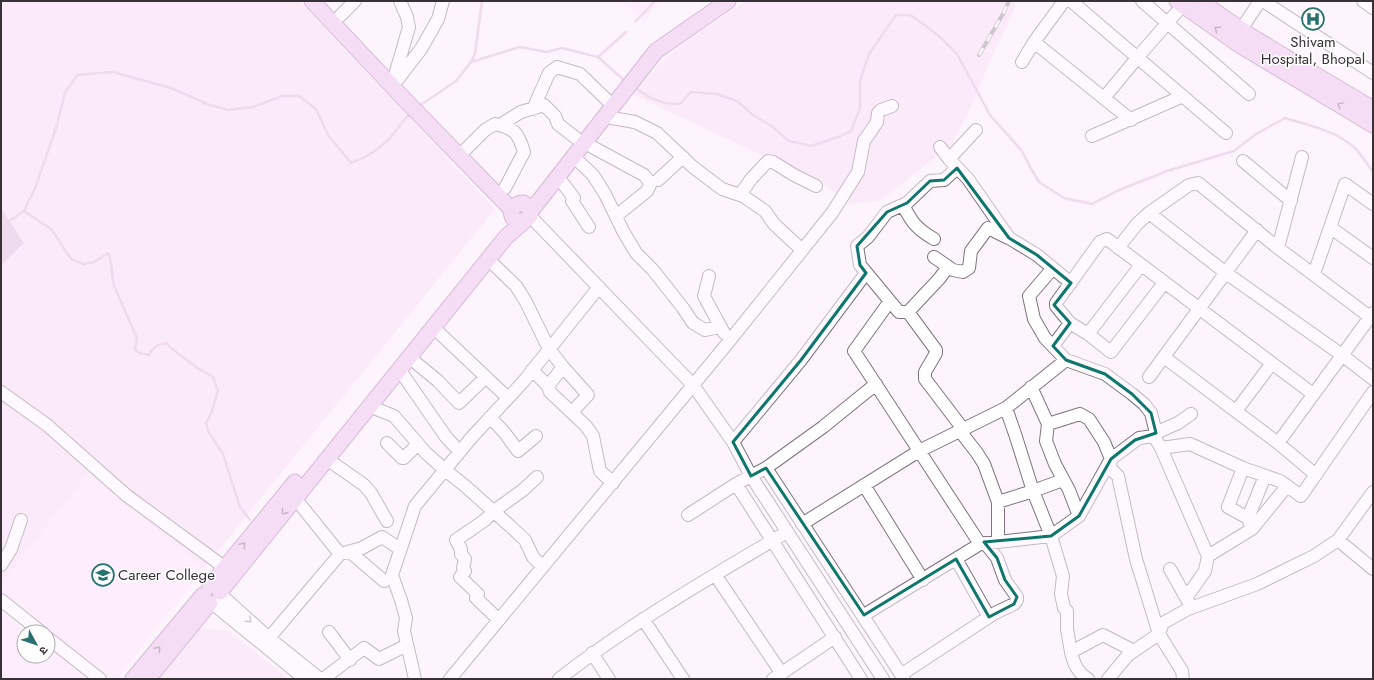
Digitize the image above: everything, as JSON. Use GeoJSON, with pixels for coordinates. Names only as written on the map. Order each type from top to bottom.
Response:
{"type":"FeatureCollection","features":[{"type":"Feature","properties":{"kind":"main road"},"geometry":{"type":"LineString","coordinates":[[312,1],[379,65],[521,212]]}},
{"type":"Feature","properties":{"kind":"main road"},"geometry":{"type":"LineString","coordinates":[[326,1],[340,16],[379,65],[397,77],[410,98]]}},
{"type":"Feature","properties":{"kind":"main road"},"geometry":{"type":"LineString","coordinates":[[133,679],[212,596],[224,567],[581,140],[606,116],[651,45],[712,1]]}},
{"type":"Feature","properties":{"kind":"main road"},"geometry":{"type":"LineString","coordinates":[[634,73],[656,51],[728,1]]}},
{"type":"Feature","properties":{"kind":"main road"},"geometry":{"type":"LineString","coordinates":[[1200,1],[1237,35],[1373,125]]}},
{"type":"Feature","properties":{"kind":"main road"},"geometry":{"type":"LineString","coordinates":[[1180,3],[1373,109]]}},
{"type":"Feature","properties":{"kind":"main road"},"geometry":{"type":"LineString","coordinates":[[148,679],[212,596],[327,459],[506,237],[521,212],[558,177],[574,157],[581,140],[607,100],[622,89]]}},
{"type":"Feature","properties":{"kind":"main road"},"geometry":{"type":"LineString","coordinates":[[425,114],[466,149],[505,188],[521,212]]}},
{"type":"Feature","properties":{"kind":"street"},"geometry":{"type":"LineString","coordinates":[[340,16],[355,1]]}},
{"type":"Feature","properties":{"kind":"street"},"geometry":{"type":"LineString","coordinates":[[397,77],[409,27],[407,17],[400,1]]}},
{"type":"Feature","properties":{"kind":"street"},"geometry":{"type":"LineString","coordinates":[[397,77],[421,50],[438,19],[443,1]]}},
{"type":"Feature","properties":{"kind":"street"},"geometry":{"type":"LineString","coordinates":[[1022,62],[1034,42],[1064,1]]}},
{"type":"Feature","properties":{"kind":"street"},"geometry":{"type":"LineString","coordinates":[[1071,1],[1226,133]]}},
{"type":"Feature","properties":{"kind":"street"},"geometry":{"type":"LineString","coordinates":[[1142,1],[1249,94]]}},
{"type":"Feature","properties":{"kind":"street"},"geometry":{"type":"LineString","coordinates":[[1237,35],[1261,1],[1373,74]]}},
{"type":"Feature","properties":{"kind":"street"},"geometry":{"type":"LineString","coordinates":[[1363,1],[1373,8]]}},
{"type":"Feature","properties":{"kind":"street"},"geometry":{"type":"LineString","coordinates":[[1104,98],[1167,22],[1180,3]]}},
{"type":"Feature","properties":{"kind":"street"},"geometry":{"type":"LineString","coordinates":[[1034,42],[1131,120]]}},
{"type":"Feature","properties":{"kind":"street"},"geometry":{"type":"LineString","coordinates":[[533,108],[549,73],[557,67],[580,74],[607,100]]}},
{"type":"Feature","properties":{"kind":"street"},"geometry":{"type":"LineString","coordinates":[[1092,136],[1183,96]]}},
{"type":"Feature","properties":{"kind":"street"},"geometry":{"type":"LineString","coordinates":[[500,125],[521,112],[544,105],[555,116],[558,124],[581,140],[644,175],[650,185],[647,191],[616,216]]}},
{"type":"Feature","properties":{"kind":"street"},"geometry":{"type":"LineString","coordinates":[[450,679],[613,483],[832,213],[858,172],[864,141],[877,122],[879,111],[892,106]]}},
{"type":"Feature","properties":{"kind":"street"},"geometry":{"type":"LineString","coordinates":[[606,116],[634,122],[657,133],[693,167],[722,189],[740,195],[765,211],[774,224],[802,250]]}},
{"type":"Feature","properties":{"kind":"street"},"geometry":{"type":"LineString","coordinates":[[466,149],[491,125],[494,124],[509,128],[519,137],[524,152],[505,188]]}},
{"type":"Feature","properties":{"kind":"street"},"geometry":{"type":"LineString","coordinates":[[948,267],[908,312],[899,312],[860,265],[857,246],[868,237],[885,215],[911,200],[930,181],[944,180],[976,130]]}},
{"type":"Feature","properties":{"kind":"street"},"geometry":{"type":"LineString","coordinates":[[940,148],[968,179],[1011,239]]}},
{"type":"Feature","properties":{"kind":"street"},"geometry":{"type":"LineString","coordinates":[[574,157],[594,175],[636,253],[653,270],[693,323],[705,330],[720,327]]}},
{"type":"Feature","properties":{"kind":"street"},"geometry":{"type":"LineString","coordinates":[[658,180],[683,157]]}},
{"type":"Feature","properties":{"kind":"street"},"geometry":{"type":"LineString","coordinates":[[1278,248],[1302,157]]}},
{"type":"Feature","properties":{"kind":"street"},"geometry":{"type":"LineString","coordinates":[[740,195],[751,179],[768,161],[773,162],[816,186]]}},
{"type":"Feature","properties":{"kind":"street"},"geometry":{"type":"LineString","coordinates":[[1243,161],[1291,201]]}},
{"type":"Feature","properties":{"kind":"street"},"geometry":{"type":"LineString","coordinates":[[558,177],[574,198],[572,201],[589,227]]}},
{"type":"Feature","properties":{"kind":"street"},"geometry":{"type":"LineString","coordinates":[[1118,248],[1137,224],[1149,213],[1189,186],[1198,183],[1278,248],[1372,315],[1278,443]]}},
{"type":"Feature","properties":{"kind":"street"},"geometry":{"type":"LineString","coordinates":[[1314,274],[1345,184],[1373,204]]}},
{"type":"Feature","properties":{"kind":"street"},"geometry":{"type":"LineString","coordinates":[[897,208],[923,233],[934,239]]}},
{"type":"Feature","properties":{"kind":"street"},"geometry":{"type":"LineString","coordinates":[[521,212],[598,287],[693,385],[733,442],[751,476],[883,679]]}},
{"type":"Feature","properties":{"kind":"street"},"geometry":{"type":"LineString","coordinates":[[1149,213],[1226,273],[1342,355],[1373,379]]}},
{"type":"Feature","properties":{"kind":"street"},"geometry":{"type":"LineString","coordinates":[[934,257],[953,270],[963,272],[969,268],[971,251],[988,228],[1011,239],[1037,255],[1071,283]]}},
{"type":"Feature","properties":{"kind":"street"},"geometry":{"type":"LineString","coordinates":[[1331,228],[1373,258]]}},
{"type":"Feature","properties":{"kind":"street"},"geometry":{"type":"LineString","coordinates":[[1150,377],[1257,230]]}},
{"type":"Feature","properties":{"kind":"street"},"geometry":{"type":"LineString","coordinates":[[1164,282],[1111,352],[1088,334],[1070,323],[1058,309],[1056,303],[1100,242],[1107,239],[1313,394]]}},
{"type":"Feature","properties":{"kind":"street"},"geometry":{"type":"LineString","coordinates":[[488,259],[516,286],[526,302],[549,349],[588,395],[572,412]]}},
{"type":"Feature","properties":{"kind":"street"},"geometry":{"type":"LineString","coordinates":[[1088,334],[1141,265]]}},
{"type":"Feature","properties":{"kind":"street"},"geometry":{"type":"LineString","coordinates":[[1053,268],[1029,296],[1034,319],[1045,338],[1066,360],[1105,374],[1144,404],[1151,413],[1155,434],[1208,556],[1205,571],[1189,603]]}},
{"type":"Feature","properties":{"kind":"street"},"geometry":{"type":"LineString","coordinates":[[733,442],[801,360],[866,273]]}},
{"type":"Feature","properties":{"kind":"street"},"geometry":{"type":"LineString","coordinates":[[709,276],[704,296],[729,341]]}},
{"type":"Feature","properties":{"kind":"street"},"geometry":{"type":"LineString","coordinates":[[415,679],[404,631],[406,618],[392,576],[415,506],[459,451],[532,370],[598,287]]}},
{"type":"Feature","properties":{"kind":"street"},"geometry":{"type":"LineString","coordinates":[[766,468],[864,615],[903,677],[989,617],[1014,604],[1017,600],[1017,597],[1005,580],[997,558],[983,543],[919,451],[854,351],[890,301]]}},
{"type":"Feature","properties":{"kind":"street"},"geometry":{"type":"LineString","coordinates":[[908,312],[936,350],[936,353],[925,372],[925,379],[962,430],[984,464],[998,502],[998,541]]}},
{"type":"Feature","properties":{"kind":"street"},"geometry":{"type":"LineString","coordinates":[[1053,346],[1070,323]]}},
{"type":"Feature","properties":{"kind":"street"},"geometry":{"type":"LineString","coordinates":[[433,327],[508,398]]}},
{"type":"Feature","properties":{"kind":"street"},"geometry":{"type":"LineString","coordinates":[[409,357],[438,381],[459,403],[486,377]]}},
{"type":"Feature","properties":{"kind":"street"},"geometry":{"type":"LineString","coordinates":[[1164,357],[1278,443],[1316,475]]}},
{"type":"Feature","properties":{"kind":"street"},"geometry":{"type":"LineString","coordinates":[[802,524],[919,451],[1000,411],[1066,360]]}},
{"type":"Feature","properties":{"kind":"street"},"geometry":{"type":"LineString","coordinates":[[1236,411],[1272,363]]}},
{"type":"Feature","properties":{"kind":"street"},"geometry":{"type":"LineString","coordinates":[[548,386],[563,367]]}},
{"type":"Feature","properties":{"kind":"street"},"geometry":{"type":"LineString","coordinates":[[399,369],[446,437],[459,451]]}},
{"type":"Feature","properties":{"kind":"street"},"geometry":{"type":"LineString","coordinates":[[532,370],[548,386],[550,392],[586,426],[593,436],[600,471],[613,483]]}},
{"type":"Feature","properties":{"kind":"street"},"geometry":{"type":"LineString","coordinates":[[688,515],[736,484],[766,468],[823,427],[876,384]]}},
{"type":"Feature","properties":{"kind":"street"},"geometry":{"type":"LineString","coordinates":[[1031,387],[1048,424],[1046,441],[1079,516]]}},
{"type":"Feature","properties":{"kind":"street"},"geometry":{"type":"LineString","coordinates":[[1,392],[48,425],[126,495],[224,567]]}},
{"type":"Feature","properties":{"kind":"street"},"geometry":{"type":"LineString","coordinates":[[1161,448],[1190,444],[1243,468],[1280,480],[1301,496],[1373,392]]}},
{"type":"Feature","properties":{"kind":"street"},"geometry":{"type":"LineString","coordinates":[[369,406],[394,416],[426,454],[494,511],[524,540],[533,557],[543,567]]}},
{"type":"Feature","properties":{"kind":"street"},"geometry":{"type":"LineString","coordinates":[[1000,411],[1016,437],[1030,492],[1051,536],[1063,576],[1062,594],[1064,608],[1067,611],[1067,629],[1071,652],[1075,666],[1082,675],[1088,679]]}},
{"type":"Feature","properties":{"kind":"street"},"geometry":{"type":"LineString","coordinates":[[1048,424],[1080,414],[1089,419],[1104,442],[1111,459],[1110,468],[1118,476],[1136,559],[1159,634],[1182,671],[1183,679]]}},
{"type":"Feature","properties":{"kind":"street"},"geometry":{"type":"LineString","coordinates":[[864,615],[983,543],[1051,536],[1079,516],[1111,459],[1137,439],[1155,434],[1178,423],[1191,414]]}},
{"type":"Feature","properties":{"kind":"street"},"geometry":{"type":"LineString","coordinates":[[490,417],[504,432],[518,451],[536,436]]}},
{"type":"Feature","properties":{"kind":"street"},"geometry":{"type":"LineString","coordinates":[[387,443],[402,458],[404,458],[418,444]]}},
{"type":"Feature","properties":{"kind":"street"},"geometry":{"type":"LineString","coordinates":[[327,459],[364,485],[371,493],[387,521]]}},
{"type":"Feature","properties":{"kind":"street"},"geometry":{"type":"LineString","coordinates":[[1243,468],[1228,507],[1248,518],[1252,529]]}},
{"type":"Feature","properties":{"kind":"street"},"geometry":{"type":"LineString","coordinates":[[1248,518],[1265,476]]}},
{"type":"Feature","properties":{"kind":"street"},"geometry":{"type":"LineString","coordinates":[[499,620],[476,598],[477,593],[460,577],[465,571],[463,568],[465,559],[461,554],[461,549],[456,540],[485,520],[494,511],[523,490],[537,477]]}},
{"type":"Feature","properties":{"kind":"street"},"geometry":{"type":"LineString","coordinates":[[998,502],[1063,480]]}},
{"type":"Feature","properties":{"kind":"street"},"geometry":{"type":"LineString","coordinates":[[736,484],[861,679]]}},
{"type":"Feature","properties":{"kind":"street"},"geometry":{"type":"LineString","coordinates":[[864,484],[923,580]]}},
{"type":"Feature","properties":{"kind":"street"},"geometry":{"type":"LineString","coordinates":[[1208,556],[1252,529],[1288,486]]}},
{"type":"Feature","properties":{"kind":"street"},"geometry":{"type":"LineString","coordinates":[[1108,679],[1128,655],[1159,634],[1163,623],[1189,603],[1256,584],[1314,556],[1338,540],[1373,494]]}},
{"type":"Feature","properties":{"kind":"street"},"geometry":{"type":"LineString","coordinates":[[295,498],[345,553],[384,581]]}},
{"type":"Feature","properties":{"kind":"street"},"geometry":{"type":"LineString","coordinates":[[1,565],[6,546],[21,520]]}},
{"type":"Feature","properties":{"kind":"street"},"geometry":{"type":"LineString","coordinates":[[559,679],[592,653],[643,619],[787,532]]}},
{"type":"Feature","properties":{"kind":"street"},"geometry":{"type":"LineString","coordinates":[[269,638],[345,553],[362,548],[382,537],[400,549]]}},
{"type":"Feature","properties":{"kind":"street"},"geometry":{"type":"LineString","coordinates":[[1338,540],[1373,569]]}},
{"type":"Feature","properties":{"kind":"street"},"geometry":{"type":"LineString","coordinates":[[956,559],[989,617]]}},
{"type":"Feature","properties":{"kind":"street"},"geometry":{"type":"LineString","coordinates":[[1170,569],[1189,603]]}},
{"type":"Feature","properties":{"kind":"street"},"geometry":{"type":"LineString","coordinates":[[716,576],[777,676],[835,637]]}},
{"type":"Feature","properties":{"kind":"street"},"geometry":{"type":"LineString","coordinates":[[212,596],[269,638],[320,679]]}},
{"type":"Feature","properties":{"kind":"street"},"geometry":{"type":"LineString","coordinates":[[212,596],[305,679]]}},
{"type":"Feature","properties":{"kind":"street"},"geometry":{"type":"LineString","coordinates":[[1,600],[31,624]]}},
{"type":"Feature","properties":{"kind":"street"},"geometry":{"type":"LineString","coordinates":[[643,619],[683,679]]}},
{"type":"Feature","properties":{"kind":"street"},"geometry":{"type":"LineString","coordinates":[[329,632],[350,660]]}},
{"type":"Feature","properties":{"kind":"street"},"geometry":{"type":"LineString","coordinates":[[1071,652],[1103,635],[1134,651]]}},
{"type":"Feature","properties":{"kind":"street"},"geometry":{"type":"LineString","coordinates":[[56,644],[100,679]]}},
{"type":"Feature","properties":{"kind":"street"},"geometry":{"type":"LineString","coordinates":[[324,679],[364,648],[379,659],[407,645]]}},
{"type":"Feature","properties":{"kind":"street"},"geometry":{"type":"LineString","coordinates":[[592,653],[609,679]]}},
{"type":"Feature","properties":{"kind":"highlighted area"},"geometry":{"type":"Polygon","coordinates":[[[957,168],[1009,238],[1037,255],[1071,283],[1054,305],[1070,323],[1053,346],[1066,360],[1105,374],[1132,394],[1151,413],[1156,433],[1135,440],[1111,459],[1079,516],[1051,536],[984,542],[997,558],[1005,580],[1017,597],[1014,604],[989,617],[956,559],[864,615],[766,468],[751,476],[733,442],[801,360],[866,273],[860,265],[857,246],[887,212],[907,203],[930,181],[944,180],[957,168]]]}},
{"type":"Feature","properties":{"kind":"shaded area"},"geometry":{"type":"Polygon","coordinates":[[[1,1],[299,1],[495,209],[204,568],[89,473],[1,583],[1,265],[24,243],[1,208],[1,1]]]}},
{"type":"Feature","properties":{"kind":"shaded area"},"geometry":{"type":"Polygon","coordinates":[[[620,1],[661,1],[644,21],[620,1]]]}},
{"type":"Feature","properties":{"kind":"shaded area"},"geometry":{"type":"Polygon","coordinates":[[[746,1],[1018,1],[995,49],[968,114],[951,145],[881,200],[850,205],[825,185],[634,95],[659,64],[685,42],[746,1]]]}},
{"type":"Feature","properties":{"kind":"shaded area"},"geometry":{"type":"Polygon","coordinates":[[[1,208],[24,243],[1,265],[1,208]]]}},
{"type":"Feature","properties":{"kind":"shaded area","name":"Career College"},"geometry":{"type":"Polygon","coordinates":[[[89,473],[204,568],[117,679],[106,679],[56,639],[56,624],[38,624],[1,594],[1,582],[89,473]]]}},
{"type":"Feature","properties":{"kind":"shaded area"},"geometry":{"type":"Polygon","coordinates":[[[1,611],[18,624],[16,624],[16,664],[56,664],[56,653],[89,679],[1,679],[1,611]]]}},
{"type":"Feature","properties":{"kind":"shaded area"},"geometry":{"type":"Polygon","coordinates":[[[202,628],[229,631],[288,679],[158,679],[196,631],[202,628]]]}},
{"type":"Feature","properties":{"kind":"waterway"},"geometry":{"type":"LineString","coordinates":[[419,106],[456,81],[471,62],[475,54],[482,1]]}},
{"type":"Feature","properties":{"kind":"waterway"},"geometry":{"type":"LineString","coordinates":[[635,22],[655,1]]}},
{"type":"Feature","properties":{"kind":"waterway"},"geometry":{"type":"LineString","coordinates":[[634,87],[656,100],[673,104],[680,104],[691,92],[717,94],[737,101],[753,115],[773,127],[789,141],[811,146],[851,131],[860,108],[860,81],[869,54],[896,15],[910,15],[941,38],[957,54],[990,115],[1022,151],[1039,182],[1064,198],[1092,204],[1117,191],[1167,171],[1234,151],[1256,134],[1285,118],[1338,136],[1357,150],[1373,172]]}},
{"type":"Feature","properties":{"kind":"waterway"},"geometry":{"type":"LineString","coordinates":[[598,57],[626,32]]}},
{"type":"Feature","properties":{"kind":"waterway"},"geometry":{"type":"LineString","coordinates":[[471,62],[520,47],[547,52],[562,48],[598,57],[626,82]]}},
{"type":"Feature","properties":{"kind":"waterway"},"geometry":{"type":"LineString","coordinates":[[1,227],[24,211],[36,186],[57,125],[65,93],[77,75],[113,72],[171,88],[207,104],[228,110],[253,107],[282,96],[299,96],[316,109],[328,135],[351,163],[367,156],[381,146],[390,138],[410,114]]}},
{"type":"Feature","properties":{"kind":"waterway"},"geometry":{"type":"LineString","coordinates":[[24,211],[52,230],[71,259],[84,264],[94,262],[108,253],[114,286],[137,338],[135,349],[139,353],[149,355],[156,346],[167,343],[171,348],[196,367],[213,377],[218,391],[211,414],[206,423],[208,431],[223,454],[240,507],[250,520]]}},
{"type":"Feature","properties":{"kind":"railway"},"geometry":{"type":"LineString","coordinates":[[979,55],[1009,1]]}},
{"type":"Feature","properties":{"kind":"place","name":"Shivam Hospital, Bhopal"},"geometry":{"type":"Point","coordinates":[1313,19]}},
{"type":"Feature","properties":{"kind":"place","name":"Career College"},"geometry":{"type":"Point","coordinates":[103,575]}}]}
